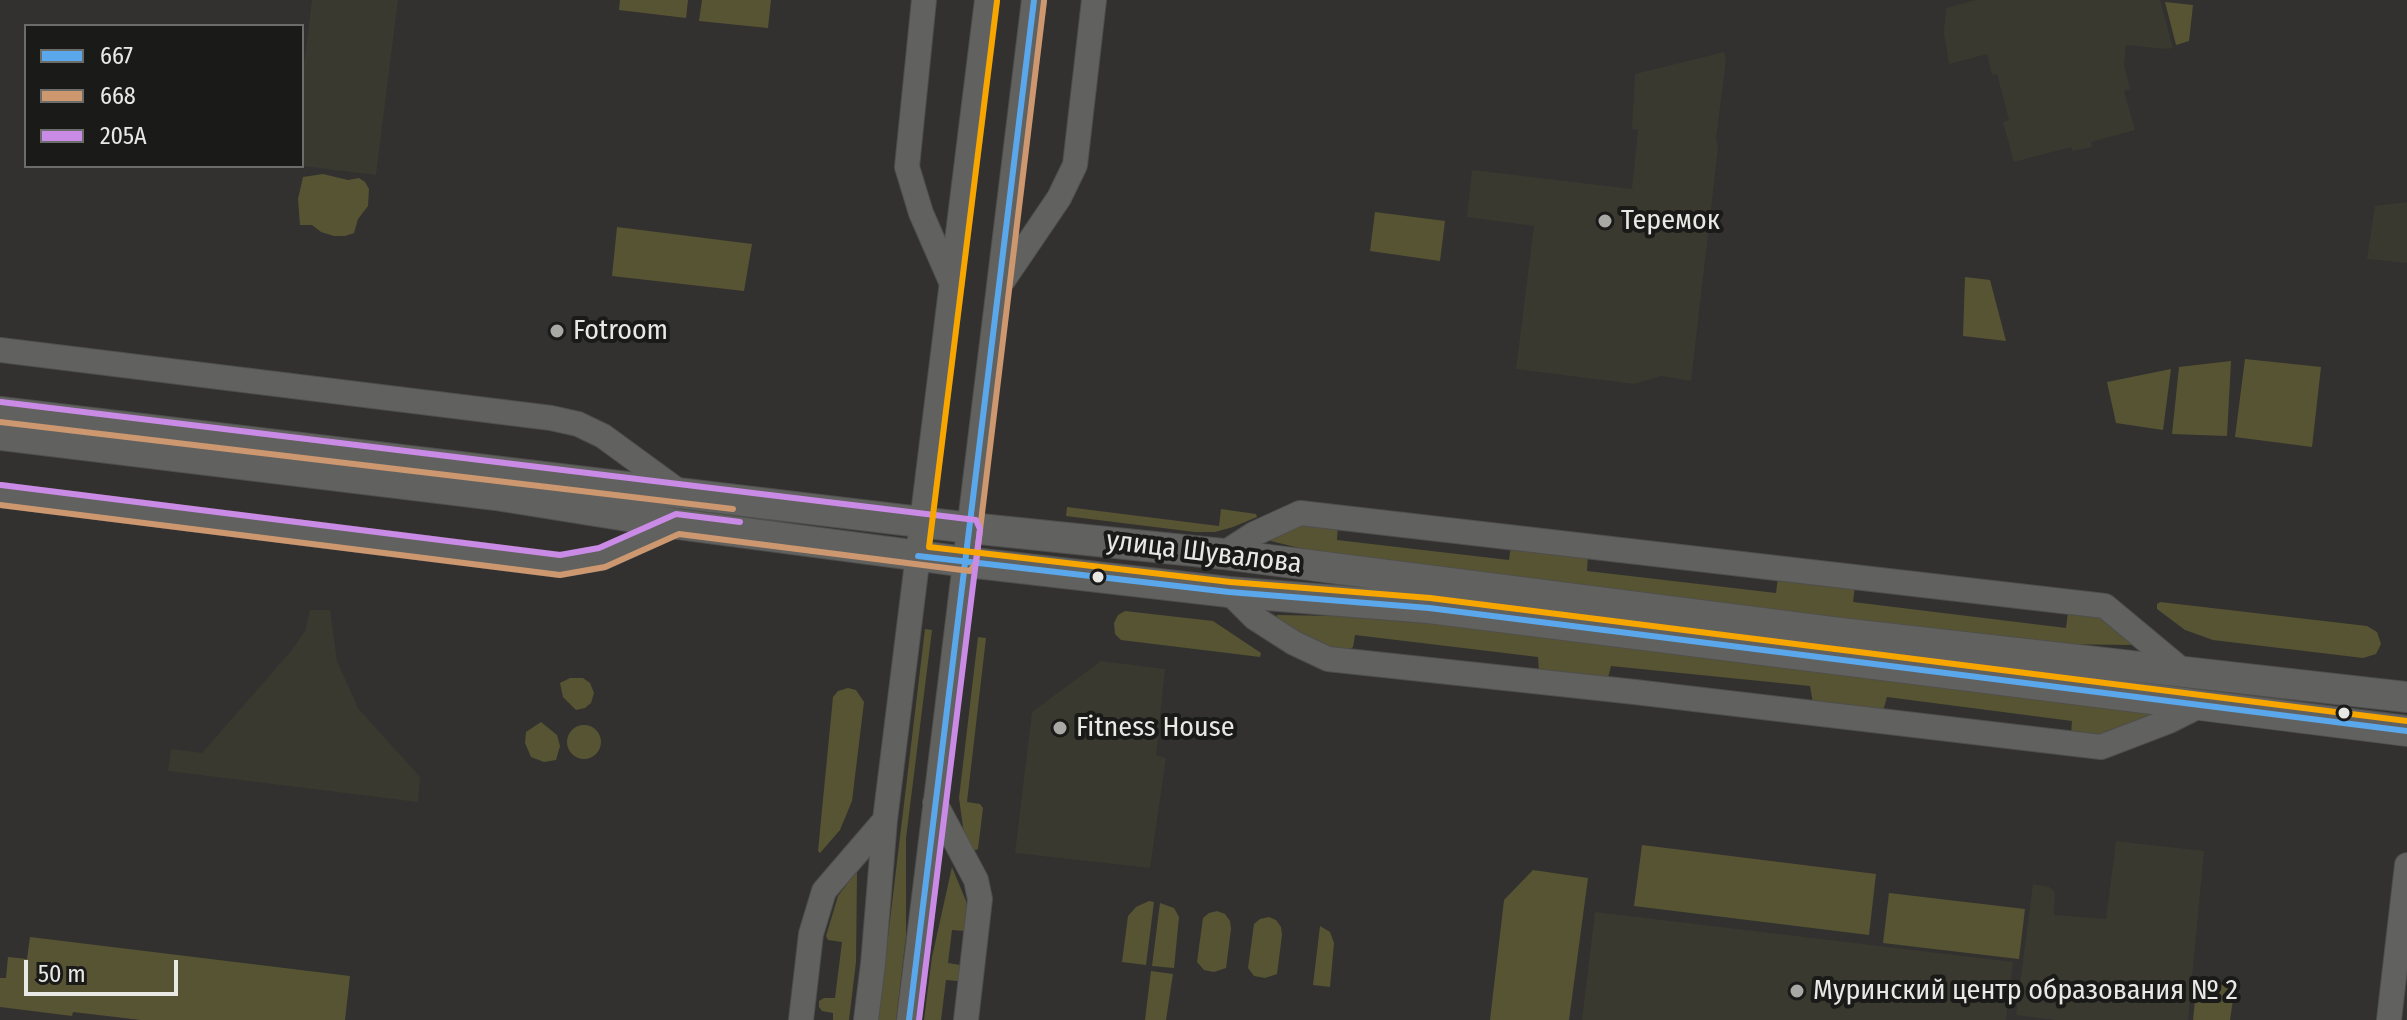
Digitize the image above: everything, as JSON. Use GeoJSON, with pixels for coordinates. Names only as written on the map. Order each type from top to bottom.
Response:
{"type":"FeatureCollection","features":[{"type":"Feature","properties":{"kind":"street"},"geometry":{"type":"LineString","coordinates":[[924,0],[907,167],[921,213],[953,285]]}},
{"type":"Feature","properties":{"kind":"street"},"geometry":{"type":"LineString","coordinates":[[866,1020],[885,820],[987,0]]}},
{"type":"Feature","properties":{"kind":"street"},"geometry":{"type":"LineString","coordinates":[[909,1020],[1034,0]]}},
{"type":"Feature","properties":{"kind":"street"},"geometry":{"type":"LineString","coordinates":[[1001,285],[1059,198],[1075,165],[1094,0]]}},
{"type":"Feature","properties":{"kind":"street"},"geometry":{"type":"LineString","coordinates":[[0,350],[551,418],[578,424],[603,436],[681,493]]}},
{"type":"Feature","properties":{"kind":"street","name":"улица Шувалова"},"geometry":{"type":"LineString","coordinates":[[0,412],[970,528],[1223,554],[1840,633],[2407,697]]}},
{"type":"Feature","properties":{"kind":"street","name":"улица Шувалова"},"geometry":{"type":"LineString","coordinates":[[0,435],[496,495],[677,524],[966,562],[1229,592],[1429,608],[2205,703],[2407,731]]}},
{"type":"Feature","properties":{"kind":"street"},"geometry":{"type":"LineString","coordinates":[[0,495],[560,565],[602,558],[677,524]]}},
{"type":"Feature","properties":{"kind":"street"},"geometry":{"type":"LineString","coordinates":[[1223,554],[1254,534],[1300,513],[2105,606],[2183,671]]}},
{"type":"Feature","properties":{"kind":"street"},"geometry":{"type":"LineString","coordinates":[[1229,592],[1255,618],[1294,643],[1328,659],[2101,747],[2169,721],[2205,703]]}},
{"type":"Feature","properties":{"kind":"street"},"geometry":{"type":"LineString","coordinates":[[935,803],[976,880],[980,899],[966,1020]]}},
{"type":"Feature","properties":{"kind":"street"},"geometry":{"type":"LineString","coordinates":[[801,1020],[811,934],[824,891],[885,820]]}},
{"type":"Feature","properties":{"kind":"street"},"geometry":{"type":"LineString","coordinates":[[2389,1020],[2407,865]]}},
{"type":"Feature","properties":{"kind":"shaded area"},"geometry":{"type":"Polygon","coordinates":[[[312,0],[398,0],[376,175],[304,166],[304,64],[312,0]]]}},
{"type":"Feature","properties":{"kind":"shaded area"},"geometry":{"type":"Polygon","coordinates":[[[620,0],[688,0],[686,18],[619,10],[620,0]]]}},
{"type":"Feature","properties":{"kind":"shaded area"},"geometry":{"type":"Polygon","coordinates":[[[702,0],[771,0],[768,28],[699,21],[702,0]]]}},
{"type":"Feature","properties":{"kind":"shaded area"},"geometry":{"type":"Polygon","coordinates":[[[1976,0],[2160,0],[2173,48],[2126,45],[2124,64],[2130,89],[2124,91],[2135,130],[2091,142],[2092,147],[2073,151],[2071,147],[2014,162],[2003,122],[2009,120],[1997,74],[1992,75],[1987,54],[1949,64],[1944,33],[1946,8],[1976,0]]]}},
{"type":"Feature","properties":{"kind":"shaded area"},"geometry":{"type":"Polygon","coordinates":[[[2165,2],[2193,5],[2189,41],[2176,45],[2165,2]]]}},
{"type":"Feature","properties":{"kind":"shaded area","name":"Теремок"},"geometry":{"type":"Polygon","coordinates":[[[1724,52],[1726,60],[1716,138],[1718,148],[1691,381],[1661,376],[1634,384],[1516,369],[1534,226],[1467,217],[1472,170],[1632,189],[1638,130],[1632,129],[1635,74],[1724,52]]]}},
{"type":"Feature","properties":{"kind":"shaded area"},"geometry":{"type":"Polygon","coordinates":[[[323,174],[348,180],[359,178],[369,189],[368,206],[358,219],[354,233],[334,236],[312,225],[300,225],[298,199],[303,177],[323,174]]]}},
{"type":"Feature","properties":{"kind":"shaded area"},"geometry":{"type":"Polygon","coordinates":[[[2407,202],[2407,263],[2367,259],[2375,206],[2407,202]]]}},
{"type":"Feature","properties":{"kind":"shaded area"},"geometry":{"type":"Polygon","coordinates":[[[1375,212],[1445,221],[1440,261],[1370,251],[1375,212]]]}},
{"type":"Feature","properties":{"kind":"shaded area"},"geometry":{"type":"Polygon","coordinates":[[[617,227],[752,244],[744,291],[612,276],[617,227]]]}},
{"type":"Feature","properties":{"kind":"shaded area"},"geometry":{"type":"Polygon","coordinates":[[[1965,277],[1990,280],[2006,341],[1963,336],[1965,277]]]}},
{"type":"Feature","properties":{"kind":"shaded area"},"geometry":{"type":"Polygon","coordinates":[[[2245,359],[2321,367],[2312,447],[2235,437],[2245,359]]]}},
{"type":"Feature","properties":{"kind":"shaded area"},"geometry":{"type":"Polygon","coordinates":[[[2231,361],[2227,436],[2172,434],[2179,367],[2231,361]]]}},
{"type":"Feature","properties":{"kind":"shaded area"},"geometry":{"type":"Polygon","coordinates":[[[2171,369],[2163,430],[2116,423],[2107,382],[2171,369]]]}},
{"type":"Feature","properties":{"kind":"shaded area"},"geometry":{"type":"Polygon","coordinates":[[[1067,507],[1219,526],[1221,509],[1256,514],[1257,517],[1215,532],[1195,532],[1066,516],[1067,507]]]}},
{"type":"Feature","properties":{"kind":"shaded area"},"geometry":{"type":"Polygon","coordinates":[[[1314,522],[1338,525],[1337,540],[1509,560],[1511,546],[1588,555],[1587,571],[1776,593],[1778,577],[1855,586],[1853,602],[2066,628],[2068,612],[2090,615],[2104,619],[2136,645],[2041,644],[1351,561],[1271,541],[1270,537],[1314,522]]]}},
{"type":"Feature","properties":{"kind":"shaded area"},"geometry":{"type":"Polygon","coordinates":[[[2160,602],[2367,626],[2377,632],[2381,644],[2376,654],[2363,658],[2213,640],[2185,630],[2157,609],[2160,602]]]}},
{"type":"Feature","properties":{"kind":"shaded area"},"geometry":{"type":"Polygon","coordinates":[[[310,610],[330,610],[337,661],[358,708],[420,777],[418,802],[168,771],[171,749],[202,753],[291,651],[305,631],[310,610]]]}},
{"type":"Feature","properties":{"kind":"shaded area"},"geometry":{"type":"Polygon","coordinates":[[[1125,611],[1213,621],[1261,653],[1260,657],[1121,640],[1115,634],[1114,623],[1118,615],[1125,611]]]}},
{"type":"Feature","properties":{"kind":"shaded area"},"geometry":{"type":"Polygon","coordinates":[[[1277,615],[1393,617],[2161,713],[2099,739],[2071,735],[2072,721],[1887,697],[1883,711],[1813,703],[1810,686],[1611,666],[1608,678],[1539,672],[1538,657],[1355,635],[1350,649],[1330,647],[1301,635],[1277,619],[1277,615]]]}},
{"type":"Feature","properties":{"kind":"shaded area"},"geometry":{"type":"Polygon","coordinates":[[[925,629],[932,630],[906,838],[906,936],[896,1020],[878,1020],[925,629]]]}},
{"type":"Feature","properties":{"kind":"shaded area"},"geometry":{"type":"Polygon","coordinates":[[[978,637],[986,638],[967,802],[980,804],[983,808],[978,849],[973,851],[964,834],[959,798],[978,637]]]}},
{"type":"Feature","properties":{"kind":"shaded area"},"geometry":{"type":"Polygon","coordinates":[[[1101,661],[1165,669],[1156,755],[1166,758],[1150,868],[1015,853],[1032,712],[1101,661]]]}},
{"type":"Feature","properties":{"kind":"shaded area"},"geometry":{"type":"Polygon","coordinates":[[[570,678],[583,678],[590,683],[594,693],[591,703],[585,708],[576,710],[563,697],[560,683],[570,678]]]}},
{"type":"Feature","properties":{"kind":"shaded area"},"geometry":{"type":"Polygon","coordinates":[[[848,688],[856,690],[864,702],[852,801],[840,830],[820,853],[833,697],[838,691],[848,688]]]}},
{"type":"Feature","properties":{"kind":"shaded area"},"geometry":{"type":"Polygon","coordinates":[[[541,722],[557,735],[560,746],[556,760],[544,762],[531,757],[525,743],[526,732],[541,722]]]}},
{"type":"Feature","properties":{"kind":"shaded area"},"geometry":{"type":"Polygon","coordinates":[[[584,725],[596,730],[601,742],[596,754],[584,759],[572,754],[567,742],[572,730],[584,725]]]}},
{"type":"Feature","properties":{"kind":"shaded area"},"geometry":{"type":"Polygon","coordinates":[[[2116,841],[2204,851],[2188,1020],[2055,1020],[2016,1015],[2033,884],[2049,887],[2055,892],[2054,915],[2106,919],[2116,841]]]}},
{"type":"Feature","properties":{"kind":"shaded area"},"geometry":{"type":"Polygon","coordinates":[[[1642,845],[1876,874],[1869,935],[1634,906],[1642,845]]]}},
{"type":"Feature","properties":{"kind":"shaded area"},"geometry":{"type":"Polygon","coordinates":[[[952,867],[966,901],[968,916],[965,931],[952,930],[948,963],[960,965],[963,977],[958,981],[946,980],[941,1020],[924,1020],[932,957],[952,867]]]}},
{"type":"Feature","properties":{"kind":"shaded area"},"geometry":{"type":"Polygon","coordinates":[[[1533,870],[1588,878],[1569,1020],[1490,1020],[1504,900],[1533,870]]]}},
{"type":"Feature","properties":{"kind":"shaded area"},"geometry":{"type":"Polygon","coordinates":[[[857,871],[856,962],[849,1020],[833,1020],[833,1013],[822,1011],[819,1001],[835,998],[842,942],[828,940],[826,936],[838,896],[857,871]]]}},
{"type":"Feature","properties":{"kind":"shaded area"},"geometry":{"type":"Polygon","coordinates":[[[1889,893],[2025,909],[2019,959],[1883,943],[1889,893]]]}},
{"type":"Feature","properties":{"kind":"shaded area"},"geometry":{"type":"Polygon","coordinates":[[[1154,902],[1146,965],[1122,962],[1128,916],[1136,907],[1154,902]]]}},
{"type":"Feature","properties":{"kind":"shaded area"},"geometry":{"type":"Polygon","coordinates":[[[1160,903],[1174,908],[1179,917],[1174,968],[1152,966],[1160,903]]]}},
{"type":"Feature","properties":{"kind":"shaded area"},"geometry":{"type":"Polygon","coordinates":[[[1217,911],[1225,914],[1231,929],[1226,968],[1214,972],[1204,970],[1197,962],[1203,918],[1217,911]]]}},
{"type":"Feature","properties":{"kind":"shaded area","name":"Муринский центр образования № 2"},"geometry":{"type":"Polygon","coordinates":[[[1595,912],[2013,962],[2006,1020],[1582,1020],[1595,912]]]}},
{"type":"Feature","properties":{"kind":"shaded area"},"geometry":{"type":"Polygon","coordinates":[[[1269,917],[1276,920],[1282,935],[1277,974],[1265,978],[1254,976],[1248,968],[1254,924],[1269,917]]]}},
{"type":"Feature","properties":{"kind":"shaded area"},"geometry":{"type":"Polygon","coordinates":[[[1320,926],[1330,932],[1334,943],[1330,987],[1313,985],[1320,926]]]}},
{"type":"Feature","properties":{"kind":"shaded area"},"geometry":{"type":"Polygon","coordinates":[[[30,937],[350,976],[345,1020],[141,1020],[0,1007],[0,978],[6,978],[8,957],[27,959],[30,937]]]}},
{"type":"Feature","properties":{"kind":"shaded area"},"geometry":{"type":"Polygon","coordinates":[[[1151,971],[1173,974],[1166,1020],[1145,1020],[1151,971]]]}},
{"type":"Feature","properties":{"kind":"shaded area"},"geometry":{"type":"Polygon","coordinates":[[[2197,982],[2235,986],[2230,1020],[2193,1020],[2197,982]]]}},
{"type":"Feature","properties":{"kind":"transit line","name":"667"},"geometry":{"type":"LineString","coordinates":[[909,1020],[1034,0]]}},
{"type":"Feature","properties":{"kind":"transit line"},"geometry":{"type":"LineString","coordinates":[[997,1],[929,547],[1230,582],[1430,598],[2407,721]]}},
{"type":"Feature","properties":{"kind":"transit line","name":"668"},"geometry":{"type":"LineString","coordinates":[[0,505],[560,575],[605,567],[679,534],[970,571],[976,563],[1044,1]]}},
{"type":"Feature","properties":{"kind":"transit line","name":"205А"},"geometry":{"type":"LineString","coordinates":[[1,402],[976,520],[980,529],[919,1020]]}},
{"type":"Feature","properties":{"kind":"transit line","name":"668"},"geometry":{"type":"LineString","coordinates":[[0,422],[733,509]]}},
{"type":"Feature","properties":{"kind":"transit line","name":"205А"},"geometry":{"type":"LineString","coordinates":[[1,485],[560,555],[599,548],[676,514],[740,522]]}},
{"type":"Feature","properties":{"kind":"transit line","name":"667"},"geometry":{"type":"LineString","coordinates":[[918,556],[1229,592],[1429,608],[2407,731]]}},
{"type":"Feature","properties":{"kind":"place","name":"Теремок"},"geometry":{"type":"Point","coordinates":[1605,221]}},
{"type":"Feature","properties":{"kind":"place","name":"Fotroom"},"geometry":{"type":"Point","coordinates":[557,331]}},
{"type":"Feature","properties":{"kind":"place","name":"Fitness House"},"geometry":{"type":"Point","coordinates":[1060,728]}},
{"type":"Feature","properties":{"kind":"place","name":"Муринский центр образования № 2"},"geometry":{"type":"Point","coordinates":[1797,991]}}]}
